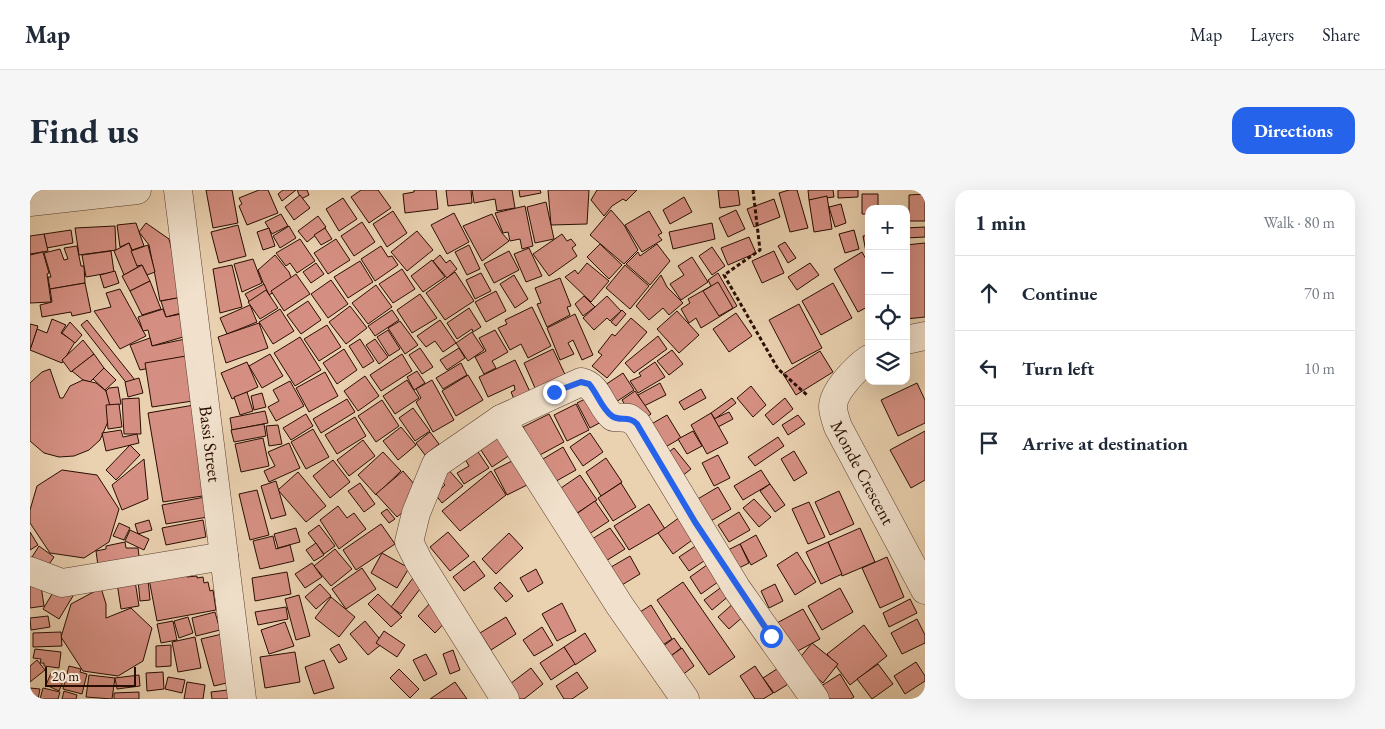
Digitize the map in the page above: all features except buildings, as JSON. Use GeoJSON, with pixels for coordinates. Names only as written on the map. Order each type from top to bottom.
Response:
{"type":"FeatureCollection","features":[{"type":"Feature","properties":{"kind":"street"},"geometry":{"type":"LineString","coordinates":[[30,202],[137,190]]}},
{"type":"Feature","properties":{"kind":"street","name":"Bassi Street"},"geometry":{"type":"LineString","coordinates":[[178,190],[242,699]]}},
{"type":"Feature","properties":{"kind":"street"},"geometry":{"type":"LineString","coordinates":[[910,339],[925,336]]}},
{"type":"Feature","properties":{"kind":"street","name":"Monde Crescent"},"geometry":{"type":"LineString","coordinates":[[865,362],[857,367],[841,388],[832,406],[838,427],[925,590]]}},
{"type":"Feature","properties":{"kind":"street"},"geometry":{"type":"LineString","coordinates":[[505,699],[418,562],[409,542],[416,513],[436,464],[501,419],[581,382],[589,384],[593,388],[613,418],[633,420],[737,589],[815,699]]}},
{"type":"Feature","properties":{"kind":"street"},"geometry":{"type":"LineString","coordinates":[[501,419],[620,606],[685,699]]}},
{"type":"Feature","properties":{"kind":"street"},"geometry":{"type":"LineString","coordinates":[[30,571],[36,575],[62,582],[224,556]]}},
{"type":"Feature","properties":{"kind":"path"},"geometry":{"type":"LineString","coordinates":[[753,190],[760,250],[724,275],[778,369],[807,395],[832,406]]}},
{"type":"Feature","properties":{"kind":"route"},"geometry":{"type":"LineString","coordinates":[[554,392],[581,382],[589,384],[613,418],[629,418],[637,424],[737,589],[771,636]]}}]}
